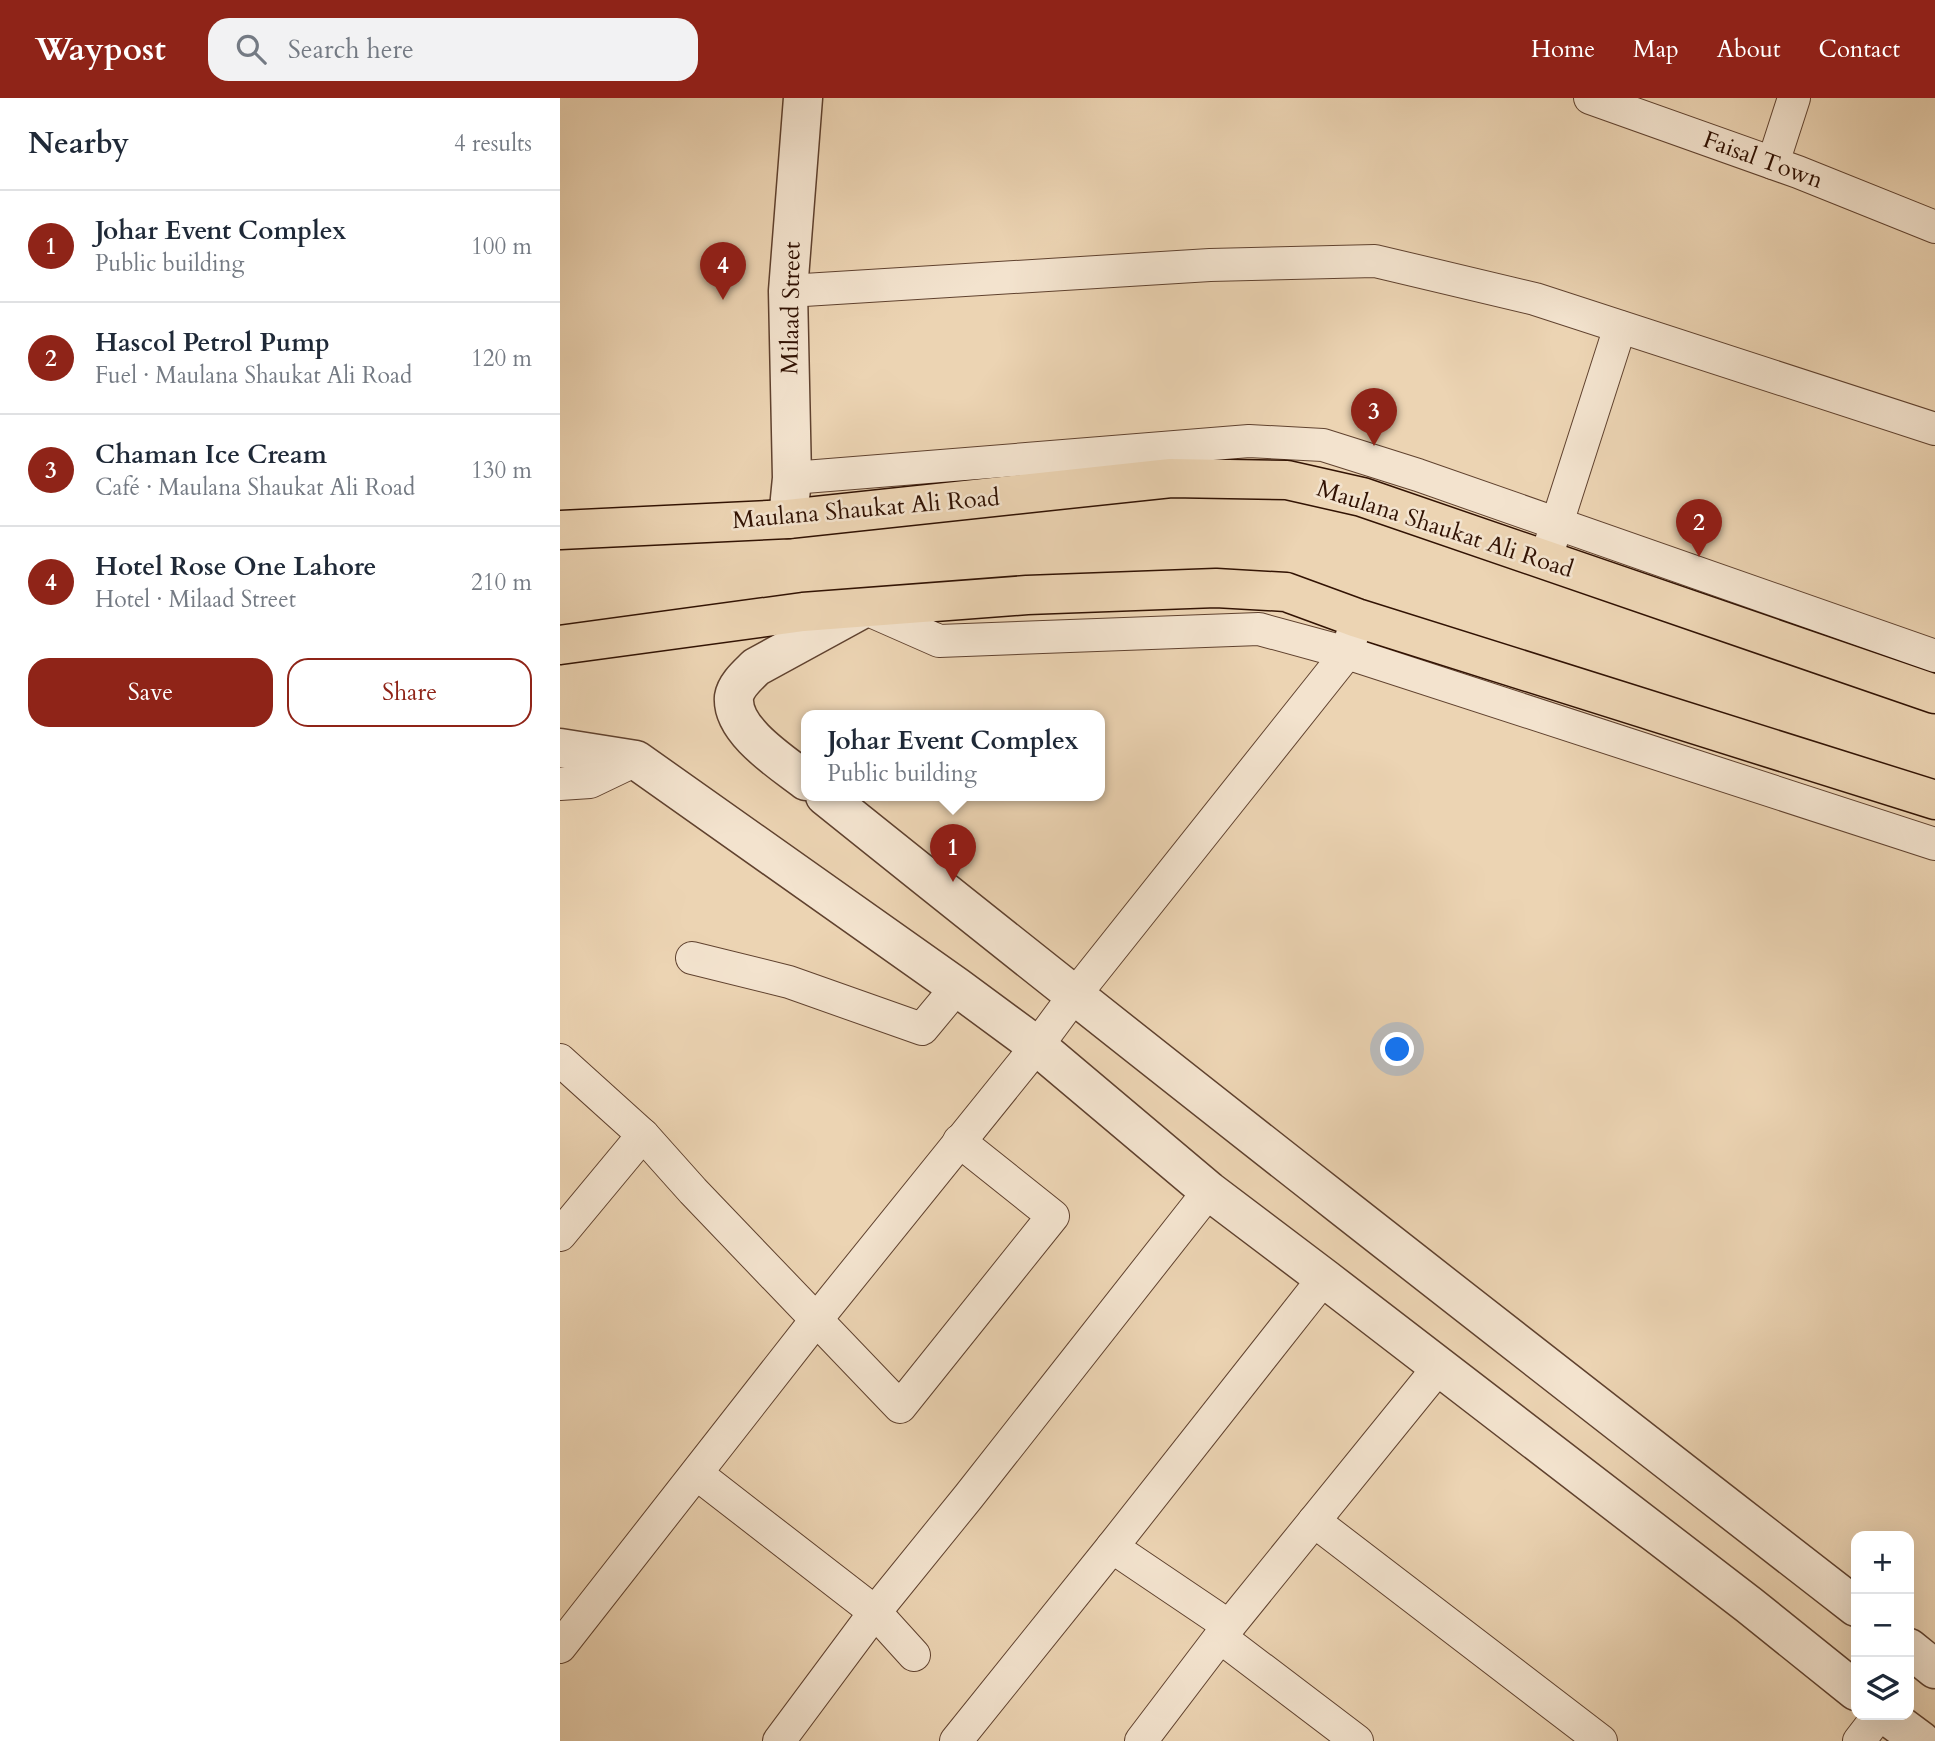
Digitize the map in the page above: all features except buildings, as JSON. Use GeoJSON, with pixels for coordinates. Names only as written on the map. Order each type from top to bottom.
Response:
{"type":"FeatureCollection","features":[{"type":"Feature","properties":{"kind":"main road","name":"Maulana Shaukat Ali Road"},"geometry":{"type":"LineString","coordinates":[[560,530],[788,519],[1171,478],[1286,480],[1362,497],[1935,694]]}},
{"type":"Feature","properties":{"kind":"main road"},"geometry":{"type":"LineString","coordinates":[[560,645],[803,612],[1027,595],[1216,588],[1286,592],[1352,635],[1935,800]]}},
{"type":"Feature","properties":{"kind":"street","name":"Milaad Street"},"geometry":{"type":"LineString","coordinates":[[788,519],[792,478],[788,291],[803,98]]}},
{"type":"Feature","properties":{"kind":"street","name":"Faisal Town"},"geometry":{"type":"LineString","coordinates":[[1590,98],[1773,163],[1935,227]]}},
{"type":"Feature","properties":{"kind":"street"},"geometry":{"type":"LineString","coordinates":[[1773,163],[1794,98]]}},
{"type":"Feature","properties":{"kind":"street"},"geometry":{"type":"LineString","coordinates":[[788,291],[1210,265],[1375,261],[1535,299],[1935,429]]}},
{"type":"Feature","properties":{"kind":"street"},"geometry":{"type":"LineString","coordinates":[[1545,560],[1620,327]]}},
{"type":"Feature","properties":{"kind":"street"},"geometry":{"type":"LineString","coordinates":[[792,478],[1249,441],[1323,445],[1418,475],[1935,656]]}},
{"type":"Feature","properties":{"kind":"street"},"geometry":{"type":"LineString","coordinates":[[801,777],[748,732],[735,712],[734,695],[743,679],[756,667],[864,608]]}},
{"type":"Feature","properties":{"kind":"street"},"geometry":{"type":"LineString","coordinates":[[560,1647],[816,1320],[1037,1046],[1352,635],[1935,844]]}},
{"type":"Feature","properties":{"kind":"street"},"geometry":{"type":"LineString","coordinates":[[560,748],[635,760],[957,987],[1037,1046],[1209,1191],[1749,1605],[1851,1687]]}},
{"type":"Feature","properties":{"kind":"street"},"geometry":{"type":"LineString","coordinates":[[560,784],[590,782],[635,760]]}},
{"type":"Feature","properties":{"kind":"street"},"geometry":{"type":"LineString","coordinates":[[831,801],[1381,1238],[1851,1603]]}},
{"type":"Feature","properties":{"kind":"street"},"geometry":{"type":"LineString","coordinates":[[692,958],[789,982],[922,1029],[957,987]]}},
{"type":"Feature","properties":{"kind":"street"},"geometry":{"type":"LineString","coordinates":[[560,1060],[643,1135],[693,1191],[900,1407],[1053,1216],[959,1141]]}},
{"type":"Feature","properties":{"kind":"street"},"geometry":{"type":"LineString","coordinates":[[560,1235],[643,1135]]}},
{"type":"Feature","properties":{"kind":"street"},"geometry":{"type":"LineString","coordinates":[[779,1741],[875,1612],[1209,1191]]}},
{"type":"Feature","properties":{"kind":"street"},"geometry":{"type":"LineString","coordinates":[[957,1741],[1324,1278]]}},
{"type":"Feature","properties":{"kind":"street"},"geometry":{"type":"LineString","coordinates":[[1140,1741],[1439,1367]]}},
{"type":"Feature","properties":{"kind":"street"},"geometry":{"type":"LineString","coordinates":[[697,1474],[875,1612],[914,1655]]}},
{"type":"Feature","properties":{"kind":"street"},"geometry":{"type":"LineString","coordinates":[[1314,1521],[1601,1741]]}},
{"type":"Feature","properties":{"kind":"street"},"geometry":{"type":"LineString","coordinates":[[1112,1547],[1225,1632],[1357,1741]]}},
{"type":"Feature","properties":{"kind":"street"},"geometry":{"type":"LineString","coordinates":[[1859,1741],[1875,1720]]}},
{"type":"Feature","properties":{"kind":"street"},"geometry":{"type":"LineString","coordinates":[[1893,1720],[1921,1741]]}},
{"type":"Feature","properties":{"kind":"place","name":"Hotel Rose One Lahore"},"geometry":{"type":"Point","coordinates":[723,300]}},
{"type":"Feature","properties":{"kind":"place","name":"Chaman Ice Cream"},"geometry":{"type":"Point","coordinates":[1374,446]}},
{"type":"Feature","properties":{"kind":"place","name":"Hascol Petrol Pump"},"geometry":{"type":"Point","coordinates":[1699,557]}},
{"type":"Feature","properties":{"kind":"place","name":"Johar Event Complex"},"geometry":{"type":"Point","coordinates":[953,882]}}]}
